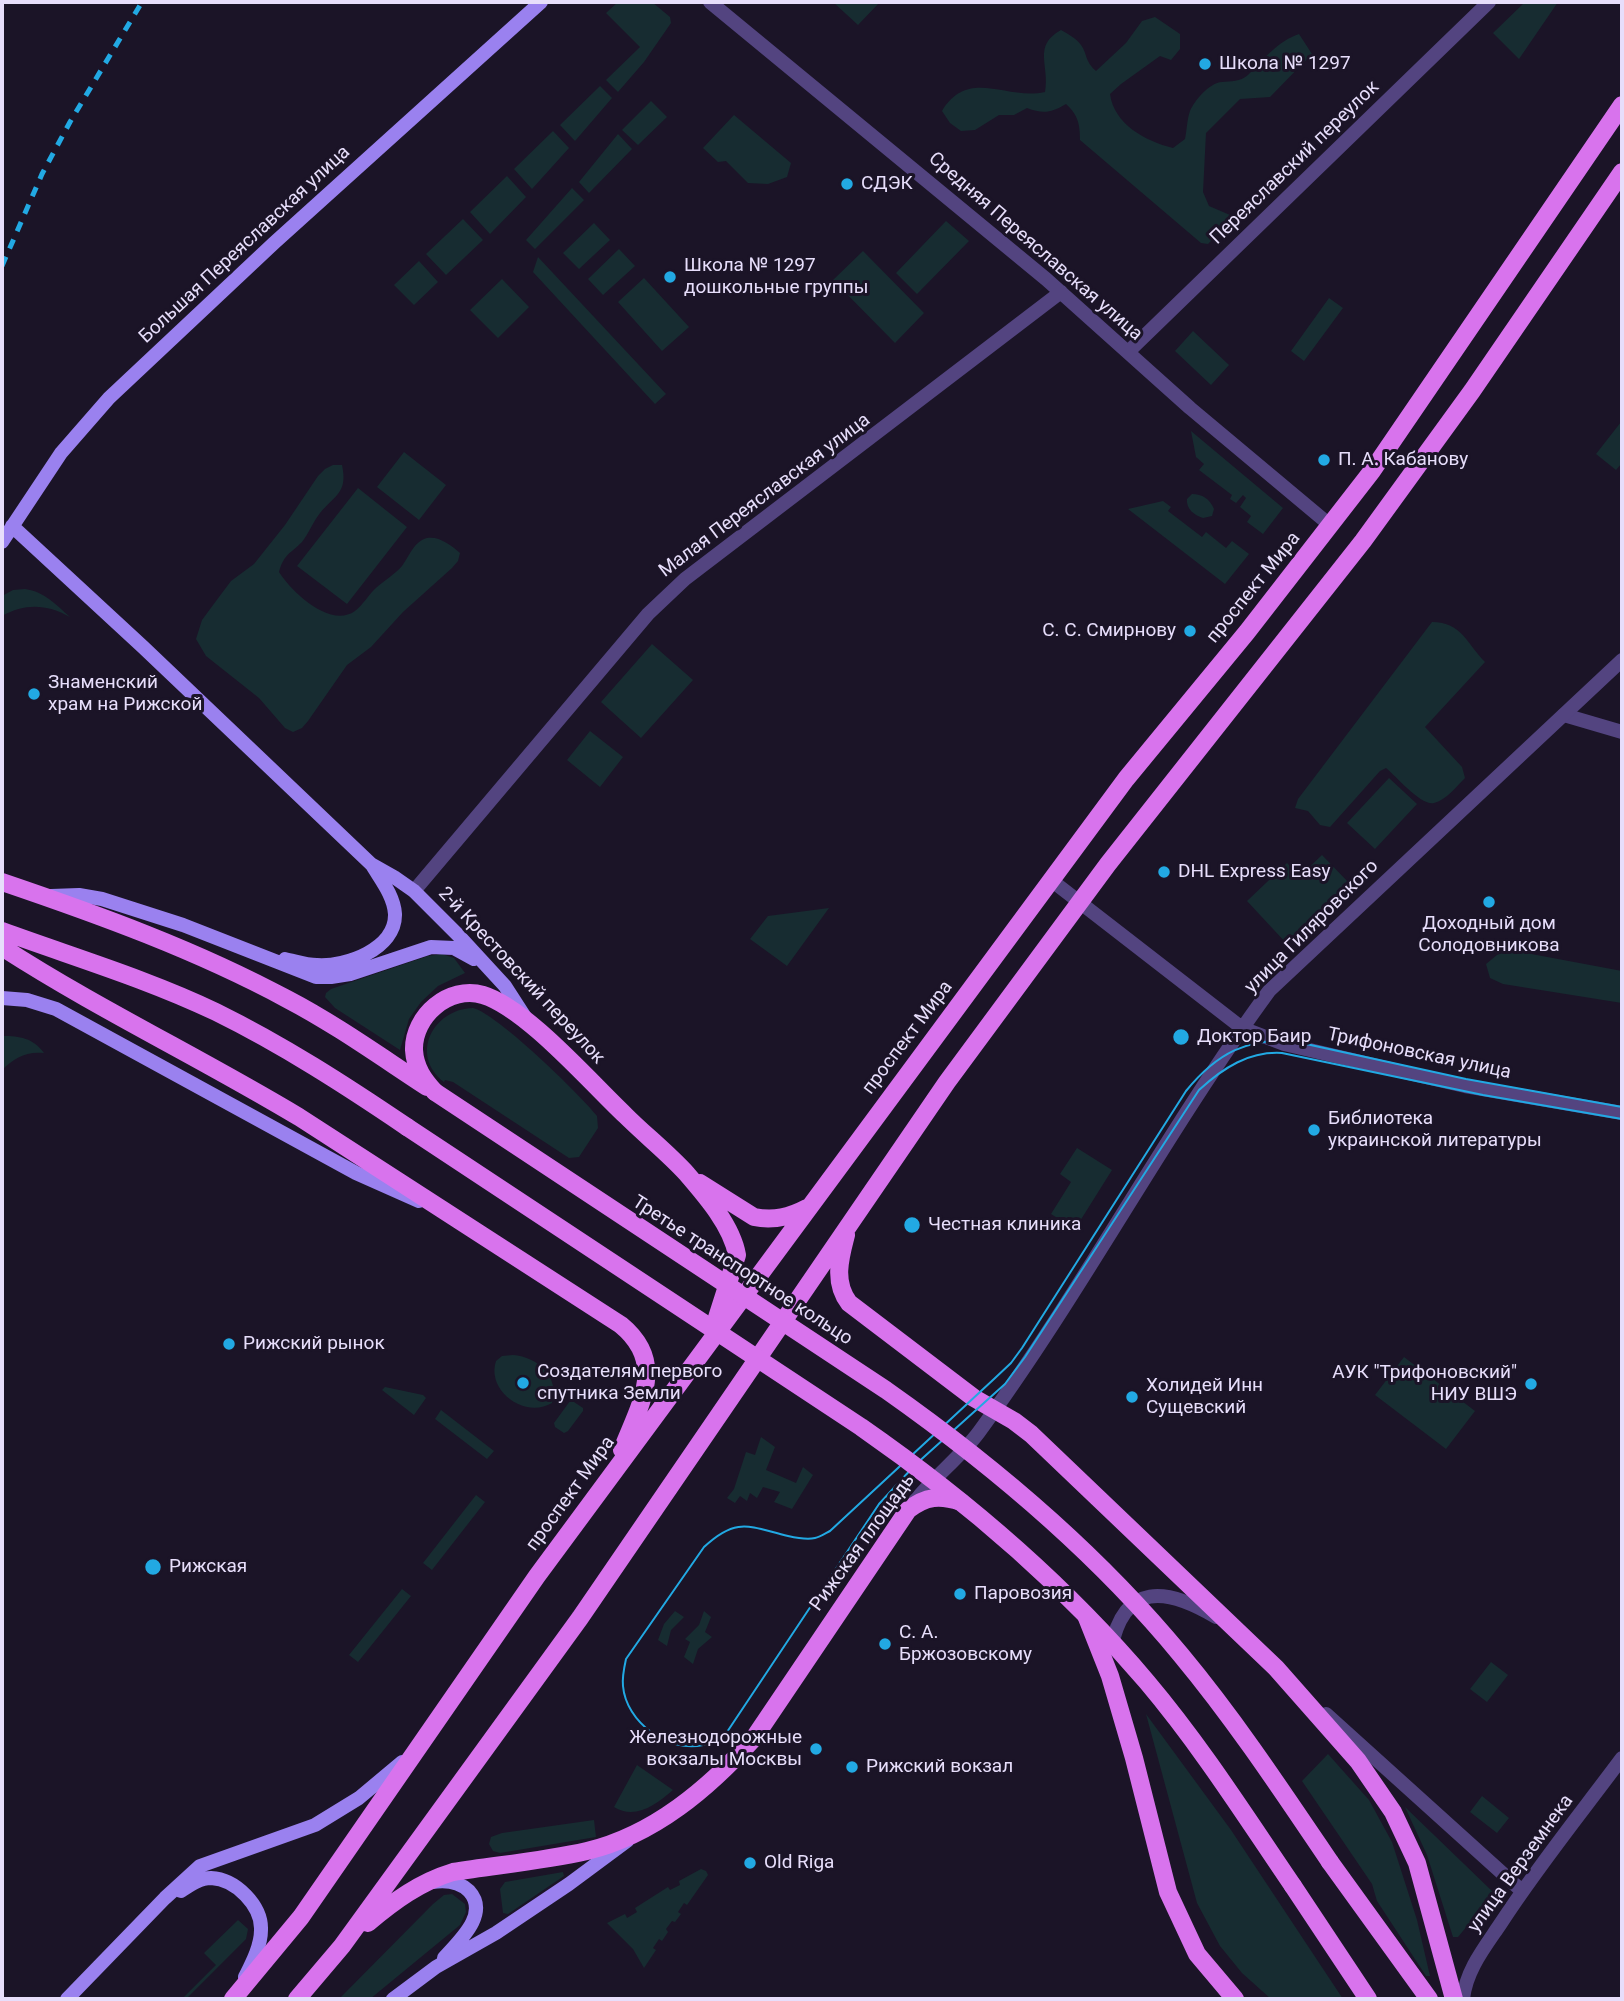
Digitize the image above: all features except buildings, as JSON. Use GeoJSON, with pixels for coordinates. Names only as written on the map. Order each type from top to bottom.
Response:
{"type":"FeatureCollection","features":[{"type":"Feature","properties":{"kind":"main road","name":"Большая Переяславская улица"},"geometry":{"type":"LineString","coordinates":[[2,542],[61,453],[109,398],[282,235],[541,2]]}},
{"type":"Feature","properties":{"kind":"main road","name":"проспект Мира"},"geometry":{"type":"LineString","coordinates":[[232,1999],[301,1917],[426,1735],[613,1472],[1051,880],[1155,742],[1331,526],[1433,383],[1622,104]]}},
{"type":"Feature","properties":{"kind":"main road"},"geometry":{"type":"LineString","coordinates":[[297,1999],[342,1946],[580,1618],[940,1091],[1193,755],[1356,550],[1472,391],[1622,172]]}},
{"type":"Feature","properties":{"kind":"main road","name":"2-й Крестовский переулок"},"geometry":{"type":"LineString","coordinates":[[12,526],[179,680],[371,864],[414,891],[488,967],[541,1035],[687,1174],[736,1244],[737,1255],[707,1345]]}},
{"type":"Feature","properties":{"kind":"main road"},"geometry":{"type":"LineString","coordinates":[[250,950],[316,965],[345,962],[375,949],[391,932],[395,915],[387,888],[371,864]]}},
{"type":"Feature","properties":{"kind":"main road","name":"Третье транспортное кольцо"},"geometry":{"type":"LineString","coordinates":[[2,882],[158,939],[290,1000],[331,1024],[938,1427],[1011,1485],[1070,1538],[1138,1606],[1180,1653],[1231,1718],[1329,1861],[1429,1999]]}},
{"type":"Feature","properties":{"kind":"main road"},"geometry":{"type":"LineString","coordinates":[[38,894],[92,896],[183,925],[316,977],[350,974],[431,947],[454,948],[488,967]]}},
{"type":"Feature","properties":{"kind":"main road"},"geometry":{"type":"LineString","coordinates":[[2,931],[142,981],[214,1011],[307,1061],[912,1462],[983,1518],[1040,1570],[1106,1636],[1146,1681],[1203,1756],[1368,1999]]}},
{"type":"Feature","properties":{"kind":"main road"},"geometry":{"type":"LineString","coordinates":[[2,947],[59,984],[258,1092],[608,1315],[631,1333],[639,1343],[649,1369],[613,1472]]}},
{"type":"Feature","properties":{"kind":"main road"},"geometry":{"type":"LineString","coordinates":[[435,1093],[420,1073],[414,1052],[415,1039],[428,1014],[452,996],[465,993],[490,998],[503,1004],[541,1035]]}},
{"type":"Feature","properties":{"kind":"main road"},"geometry":{"type":"LineString","coordinates":[[2,998],[27,1000],[56,1009],[356,1173],[449,1213]]}},
{"type":"Feature","properties":{"kind":"main road","name":"2-й Крестовский переулок"},"geometry":{"type":"LineString","coordinates":[[687,1174],[754,1217],[784,1217],[810,1206]]}},
{"type":"Feature","properties":{"kind":"main road"},"geometry":{"type":"LineString","coordinates":[[850,1221],[841,1255],[839,1276],[842,1292],[849,1303],[974,1398],[1031,1434],[1276,1668],[1358,1761],[1393,1812],[1417,1863],[1454,1999]]}},
{"type":"Feature","properties":{"kind":"main road"},"geometry":{"type":"LineString","coordinates":[[908,1510],[920,1501],[932,1497],[948,1498],[975,1510],[1083,1611],[1110,1676],[1168,1892],[1197,1954],[1235,1999]]}},
{"type":"Feature","properties":{"kind":"main road","name":"Рижская площадь"},"geometry":{"type":"LineString","coordinates":[[342,1946],[382,1911],[435,1877],[590,1850],[642,1830],[698,1794],[729,1766],[754,1738],[908,1510]]}},
{"type":"Feature","properties":{"kind":"main road"},"geometry":{"type":"LineString","coordinates":[[67,1999],[188,1876],[210,1861],[315,1825],[359,1798],[388,1776],[426,1735]]}},
{"type":"Feature","properties":{"kind":"main road"},"geometry":{"type":"LineString","coordinates":[[393,1999],[436,1967],[496,1933],[569,1884],[642,1830]]}},
{"type":"Feature","properties":{"kind":"main road"},"geometry":{"type":"LineString","coordinates":[[154,1910],[200,1880],[212,1878],[235,1886],[248,1898],[260,1919],[261,1933],[251,1965],[232,1999]]}},
{"type":"Feature","properties":{"kind":"main road"},"geometry":{"type":"LineString","coordinates":[[416,1887],[437,1881],[456,1883],[464,1886],[475,1900],[475,1916],[470,1926],[436,1967]]}},
{"type":"Feature","properties":{"kind":"street","name":"Средняя Переяславская улица"},"geometry":{"type":"LineString","coordinates":[[710,2],[1062,292],[1210,425],[1331,526]]}},
{"type":"Feature","properties":{"kind":"street","name":"Переяславский переулок"},"geometry":{"type":"LineString","coordinates":[[1128,352],[1489,2]]}},
{"type":"Feature","properties":{"kind":"street","name":"Малая Переяславская улица"},"geometry":{"type":"LineString","coordinates":[[414,891],[648,614],[677,586],[1062,292]]}},
{"type":"Feature","properties":{"kind":"street","name":"улица Гиляровского"},"geometry":{"type":"LineString","coordinates":[[994,1410],[1096,1258],[1242,1028],[1269,991],[1622,660]]}},
{"type":"Feature","properties":{"kind":"street"},"geometry":{"type":"LineString","coordinates":[[1564,715],[1622,732]]}},
{"type":"Feature","properties":{"kind":"street","name":"Трифоновская улица"},"geometry":{"type":"LineString","coordinates":[[1051,880],[1242,1028],[1284,1044],[1408,1073],[1622,1113]]}},
{"type":"Feature","properties":{"kind":"street","name":"Рижская площадь"},"geometry":{"type":"LineString","coordinates":[[908,1510],[962,1453],[994,1410]]}},
{"type":"Feature","properties":{"kind":"street"},"geometry":{"type":"LineString","coordinates":[[1110,1676],[1112,1646],[1118,1627],[1129,1610],[1145,1597],[1164,1595],[1178,1598],[1232,1626]]}},
{"type":"Feature","properties":{"kind":"street"},"geometry":{"type":"LineString","coordinates":[[1276,1668],[1522,1891]]}},
{"type":"Feature","properties":{"kind":"street","name":"улица Верземнека"},"geometry":{"type":"LineString","coordinates":[[1463,1999],[1474,1964],[1522,1891],[1622,1758]]}},
{"type":"Feature","properties":{"kind":"green space"},"geometry":{"type":"Polygon","coordinates":[[[618,2],[652,2],[670,17],[671,23],[644,62],[618,92],[606,80],[640,47],[606,13],[618,2]]]}},
{"type":"Feature","properties":{"kind":"green space"},"geometry":{"type":"Polygon","coordinates":[[[833,2],[880,2],[858,25],[833,2]]]}},
{"type":"Feature","properties":{"kind":"green space"},"geometry":{"type":"Polygon","coordinates":[[[1525,2],[1558,2],[1519,59],[1493,33],[1525,2]]]}},
{"type":"Feature","properties":{"kind":"green space"},"geometry":{"type":"Polygon","coordinates":[[[1155,17],[1180,34],[1180,49],[1171,60],[1160,56],[1110,94],[1118,114],[1133,130],[1152,141],[1173,148],[1185,139],[1192,107],[1212,85],[1245,77],[1278,46],[1299,34],[1312,54],[1270,97],[1240,99],[1206,133],[1203,192],[1209,206],[1230,215],[1231,220],[1208,244],[1201,243],[1080,140],[1078,120],[1066,104],[1047,112],[1027,108],[1014,115],[999,115],[975,130],[961,131],[950,123],[942,111],[953,98],[976,88],[1030,94],[1045,92],[1045,50],[1052,36],[1061,30],[1079,43],[1096,71],[1126,43],[1142,21],[1155,17]]]}},
{"type":"Feature","properties":{"kind":"green space"},"geometry":{"type":"Polygon","coordinates":[[[600,86],[612,98],[575,141],[560,125],[600,86]]]}},
{"type":"Feature","properties":{"kind":"green space"},"geometry":{"type":"Polygon","coordinates":[[[651,101],[667,117],[638,145],[622,130],[651,101]]]}},
{"type":"Feature","properties":{"kind":"green space"},"geometry":{"type":"Polygon","coordinates":[[[734,115],[791,163],[787,177],[768,184],[748,183],[726,161],[718,162],[703,148],[734,115]]]}},
{"type":"Feature","properties":{"kind":"green space"},"geometry":{"type":"Polygon","coordinates":[[[553,131],[569,148],[532,189],[514,169],[553,131]]]}},
{"type":"Feature","properties":{"kind":"green space"},"geometry":{"type":"Polygon","coordinates":[[[618,134],[632,149],[589,193],[579,182],[618,134]]]}},
{"type":"Feature","properties":{"kind":"green space"},"geometry":{"type":"Polygon","coordinates":[[[507,176],[526,197],[490,234],[470,212],[507,176]]]}},
{"type":"Feature","properties":{"kind":"green space"},"geometry":{"type":"Polygon","coordinates":[[[572,188],[584,200],[535,249],[526,240],[572,188]]]}},
{"type":"Feature","properties":{"kind":"green space"},"geometry":{"type":"Polygon","coordinates":[[[463,219],[483,240],[446,275],[426,254],[463,219]]]}},
{"type":"Feature","properties":{"kind":"green space"},"geometry":{"type":"Polygon","coordinates":[[[946,221],[969,241],[917,294],[896,273],[946,221]]]}},
{"type":"Feature","properties":{"kind":"green space"},"geometry":{"type":"Polygon","coordinates":[[[594,223],[610,240],[579,269],[563,253],[594,223]]]}},
{"type":"Feature","properties":{"kind":"green space"},"geometry":{"type":"Polygon","coordinates":[[[619,249],[635,266],[603,295],[588,279],[619,249]]]}},
{"type":"Feature","properties":{"kind":"green space"},"geometry":{"type":"Polygon","coordinates":[[[863,251],[924,313],[895,343],[833,280],[863,251]]]}},
{"type":"Feature","properties":{"kind":"green space"},"geometry":{"type":"Polygon","coordinates":[[[538,257],[666,394],[655,404],[533,272],[538,257]]]}},
{"type":"Feature","properties":{"kind":"green space"},"geometry":{"type":"Polygon","coordinates":[[[419,261],[438,282],[414,305],[394,285],[419,261]]]}},
{"type":"Feature","properties":{"kind":"green space"},"geometry":{"type":"Polygon","coordinates":[[[644,278],[689,327],[662,351],[618,302],[644,278]]]}},
{"type":"Feature","properties":{"kind":"green space"},"geometry":{"type":"Polygon","coordinates":[[[502,279],[529,307],[498,338],[470,310],[502,279]]]}},
{"type":"Feature","properties":{"kind":"green space"},"geometry":{"type":"Polygon","coordinates":[[[1329,298],[1343,308],[1304,361],[1291,351],[1329,298]]]}},
{"type":"Feature","properties":{"kind":"green space"},"geometry":{"type":"Polygon","coordinates":[[[1193,331],[1229,365],[1211,385],[1175,351],[1193,331]]]}},
{"type":"Feature","properties":{"kind":"green space"},"geometry":{"type":"Polygon","coordinates":[[[1621,422],[1622,463],[1616,470],[1596,454],[1621,422]]]}},
{"type":"Feature","properties":{"kind":"green space"},"geometry":{"type":"Polygon","coordinates":[[[1191,431],[1283,508],[1263,534],[1247,522],[1251,516],[1240,507],[1246,498],[1243,495],[1236,503],[1230,499],[1232,495],[1199,470],[1204,464],[1196,457],[1191,431]]]}},
{"type":"Feature","properties":{"kind":"green space"},"geometry":{"type":"Polygon","coordinates":[[[404,452],[446,485],[419,520],[377,487],[404,452]]]}},
{"type":"Feature","properties":{"kind":"green space"},"geometry":{"type":"Polygon","coordinates":[[[333,465],[342,465],[342,488],[320,513],[302,542],[285,558],[279,572],[292,589],[312,605],[334,615],[355,611],[377,587],[402,566],[419,542],[427,538],[449,544],[460,553],[452,568],[403,612],[371,647],[347,665],[308,721],[293,732],[285,728],[259,698],[206,656],[196,639],[202,620],[231,581],[254,564],[285,525],[318,476],[333,465]]]}},
{"type":"Feature","properties":{"kind":"green space"},"geometry":{"type":"Polygon","coordinates":[[[358,488],[407,527],[347,604],[297,566],[358,488]]]}},
{"type":"Feature","properties":{"kind":"green space"},"geometry":{"type":"Polygon","coordinates":[[[1192,494],[1202,496],[1210,502],[1214,509],[1212,516],[1203,518],[1191,511],[1187,499],[1192,494]]]}},
{"type":"Feature","properties":{"kind":"green space"},"geometry":{"type":"Polygon","coordinates":[[[1163,501],[1171,507],[1168,511],[1202,537],[1206,532],[1226,548],[1232,541],[1249,554],[1225,584],[1128,509],[1163,501]]]}},
{"type":"Feature","properties":{"kind":"green space"},"geometry":{"type":"Polygon","coordinates":[[[25,589],[44,596],[70,617],[36,607],[19,609],[2,616],[2,596],[13,590],[25,589]]]}},
{"type":"Feature","properties":{"kind":"green space"},"geometry":{"type":"Polygon","coordinates":[[[1432,622],[1457,630],[1485,662],[1425,727],[1462,767],[1465,778],[1443,799],[1429,803],[1416,796],[1386,768],[1380,771],[1330,827],[1320,825],[1308,811],[1295,808],[1298,799],[1432,622]]]}},
{"type":"Feature","properties":{"kind":"green space"},"geometry":{"type":"Polygon","coordinates":[[[652,644],[693,680],[641,738],[601,702],[652,644]]]}},
{"type":"Feature","properties":{"kind":"green space"},"geometry":{"type":"Polygon","coordinates":[[[590,731],[623,757],[600,787],[567,760],[590,731]]]}},
{"type":"Feature","properties":{"kind":"green space"},"geometry":{"type":"Polygon","coordinates":[[[1389,778],[1417,804],[1375,849],[1347,823],[1389,778]]]}},
{"type":"Feature","properties":{"kind":"green space"},"geometry":{"type":"Polygon","coordinates":[[[1322,855],[1350,884],[1287,944],[1247,901],[1287,863],[1300,876],[1322,855]]]}},
{"type":"Feature","properties":{"kind":"green space"},"geometry":{"type":"Polygon","coordinates":[[[829,908],[787,966],[750,939],[768,916],[829,908]]]}},
{"type":"Feature","properties":{"kind":"green space"},"geometry":{"type":"Polygon","coordinates":[[[1510,950],[1622,971],[1622,1003],[1503,984],[1490,978],[1486,964],[1497,955],[1510,950]]]}},
{"type":"Feature","properties":{"kind":"green space"},"geometry":{"type":"Polygon","coordinates":[[[442,954],[454,958],[465,973],[438,986],[421,1002],[409,1019],[400,1050],[335,1008],[325,997],[331,989],[428,956],[442,954]]]}},
{"type":"Feature","properties":{"kind":"green space"},"geometry":{"type":"Polygon","coordinates":[[[473,1008],[500,1024],[518,1039],[557,1074],[597,1116],[598,1128],[579,1157],[569,1158],[453,1082],[444,1082],[434,1071],[428,1059],[430,1035],[447,1016],[459,1010],[473,1008]]]}},
{"type":"Feature","properties":{"kind":"green space"},"geometry":{"type":"Polygon","coordinates":[[[2,1036],[26,1039],[44,1053],[21,1056],[2,1070],[2,1036]]]}},
{"type":"Feature","properties":{"kind":"green space"},"geometry":{"type":"Polygon","coordinates":[[[1077,1148],[1112,1170],[1075,1229],[1051,1214],[1071,1182],[1060,1174],[1077,1148]]]}},
{"type":"Feature","properties":{"kind":"green space"},"geometry":{"type":"Polygon","coordinates":[[[513,1355],[531,1360],[545,1370],[553,1385],[552,1403],[541,1407],[520,1405],[502,1392],[494,1372],[496,1361],[502,1356],[513,1355]]]}},
{"type":"Feature","properties":{"kind":"green space"},"geometry":{"type":"Polygon","coordinates":[[[1404,1357],[1475,1411],[1446,1449],[1375,1395],[1404,1357]]]}},
{"type":"Feature","properties":{"kind":"green space"},"geometry":{"type":"Polygon","coordinates":[[[385,1387],[423,1395],[426,1398],[414,1415],[382,1390],[385,1387]]]}},
{"type":"Feature","properties":{"kind":"green space"},"geometry":{"type":"Polygon","coordinates":[[[570,1401],[583,1408],[583,1411],[564,1433],[555,1427],[554,1423],[570,1401]]]}},
{"type":"Feature","properties":{"kind":"green space"},"geometry":{"type":"Polygon","coordinates":[[[441,1410],[494,1451],[487,1459],[435,1419],[441,1410]]]}},
{"type":"Feature","properties":{"kind":"green space"},"geometry":{"type":"Polygon","coordinates":[[[761,1437],[775,1447],[766,1470],[796,1483],[803,1467],[813,1475],[792,1509],[774,1502],[780,1492],[763,1487],[757,1498],[750,1493],[747,1501],[740,1496],[735,1503],[727,1498],[734,1489],[746,1452],[755,1455],[761,1437]]]}},
{"type":"Feature","properties":{"kind":"green space"},"geometry":{"type":"Polygon","coordinates":[[[476,1495],[485,1502],[432,1570],[423,1563],[476,1495]]]}},
{"type":"Feature","properties":{"kind":"green space"},"geometry":{"type":"Polygon","coordinates":[[[402,1589],[411,1596],[358,1662],[349,1655],[402,1589]]]}},
{"type":"Feature","properties":{"kind":"green space"},"geometry":{"type":"Polygon","coordinates":[[[675,1611],[684,1617],[671,1630],[667,1646],[658,1640],[664,1624],[675,1611]]]}},
{"type":"Feature","properties":{"kind":"green space"},"geometry":{"type":"Polygon","coordinates":[[[704,1611],[711,1617],[705,1632],[712,1637],[698,1649],[693,1664],[684,1657],[690,1642],[685,1639],[699,1625],[704,1611]]]}},
{"type":"Feature","properties":{"kind":"green space"},"geometry":{"type":"Polygon","coordinates":[[[1491,1662],[1508,1675],[1487,1702],[1470,1689],[1491,1662]]]}},
{"type":"Feature","properties":{"kind":"green space"},"geometry":{"type":"Polygon","coordinates":[[[1146,1714],[1231,1830],[1343,1999],[1271,1999],[1242,1973],[1220,1946],[1197,1903],[1146,1714]]]}},
{"type":"Feature","properties":{"kind":"green space"},"geometry":{"type":"Polygon","coordinates":[[[1328,1754],[1369,1800],[1392,1842],[1417,1920],[1430,1976],[1426,1976],[1377,1901],[1372,1884],[1302,1781],[1328,1754]]]}},
{"type":"Feature","properties":{"kind":"green space"},"geometry":{"type":"Polygon","coordinates":[[[637,1765],[673,1790],[645,1809],[622,1811],[614,1807],[637,1765]]]}},
{"type":"Feature","properties":{"kind":"green space"},"geometry":{"type":"Polygon","coordinates":[[[1482,1796],[1509,1818],[1497,1833],[1470,1812],[1482,1796]]]}},
{"type":"Feature","properties":{"kind":"green space"},"geometry":{"type":"Polygon","coordinates":[[[1405,1807],[1492,1891],[1492,1896],[1458,1937],[1453,1937],[1427,1855],[1405,1807]]]}},
{"type":"Feature","properties":{"kind":"green space"},"geometry":{"type":"Polygon","coordinates":[[[594,1820],[596,1837],[500,1853],[493,1851],[489,1844],[491,1837],[502,1833],[594,1820]]]}},
{"type":"Feature","properties":{"kind":"green space"},"geometry":{"type":"Polygon","coordinates":[[[701,1869],[708,1875],[687,1905],[684,1903],[678,1912],[681,1914],[666,1929],[668,1932],[662,1941],[659,1939],[653,1948],[656,1950],[644,1968],[633,1949],[607,1923],[625,1914],[627,1918],[637,1912],[635,1908],[668,1887],[670,1890],[680,1885],[679,1881],[701,1869]]]}},
{"type":"Feature","properties":{"kind":"green space"},"geometry":{"type":"Polygon","coordinates":[[[563,1872],[564,1876],[508,1914],[503,1913],[500,1889],[505,1882],[563,1872]]]}},
{"type":"Feature","properties":{"kind":"green space"},"geometry":{"type":"Polygon","coordinates":[[[452,1894],[465,1904],[466,1912],[460,1925],[370,1999],[339,1999],[433,1904],[444,1895],[452,1894]]]}},
{"type":"Feature","properties":{"kind":"green space"},"geometry":{"type":"Polygon","coordinates":[[[238,1920],[248,1929],[246,1939],[186,1999],[182,1999],[216,1965],[204,1953],[238,1920]]]}},
{"type":"Feature","properties":{"kind":"tram line"},"geometry":{"type":"LineString","coordinates":[[1622,1107],[1466,1079],[1297,1042],[1263,1042],[1234,1050],[1209,1067],[1186,1091],[1011,1363],[830,1531],[805,1539],[744,1526],[726,1531],[704,1547],[626,1659],[623,1686],[632,1712],[651,1732],[676,1744],[703,1745],[727,1732],[879,1504],[915,1465],[1005,1384],[1199,1090],[1227,1068],[1258,1055],[1282,1053],[1483,1095],[1622,1119]]}},
{"type":"Feature","properties":{"kind":"railway"},"geometry":{"type":"LineString","coordinates":[[2,266],[42,174],[142,2]]}},
{"type":"Feature","properties":{"kind":"place","name":"Школа № 1297"},"geometry":{"type":"Point","coordinates":[1205,64]}},
{"type":"Feature","properties":{"kind":"place","name":"СДЭК"},"geometry":{"type":"Point","coordinates":[847,184]}},
{"type":"Feature","properties":{"kind":"place","name":"Школа № 1297 дошкольные группы"},"geometry":{"type":"Point","coordinates":[670,277]}},
{"type":"Feature","properties":{"kind":"place","name":"П. А. Кабанову"},"geometry":{"type":"Point","coordinates":[1324,460]}},
{"type":"Feature","properties":{"kind":"place","name":"С. С. Смирнову"},"geometry":{"type":"Point","coordinates":[1190,631]}},
{"type":"Feature","properties":{"kind":"place","name":"Знаменский храм на Рижской"},"geometry":{"type":"Point","coordinates":[34,694]}},
{"type":"Feature","properties":{"kind":"place","name":"DHL Express Easy"},"geometry":{"type":"Point","coordinates":[1164,872]}},
{"type":"Feature","properties":{"kind":"place","name":"Доходный дом Солодовникова"},"geometry":{"type":"Point","coordinates":[1489,902]}},
{"type":"Feature","properties":{"kind":"place","name":"Доктор Баир"},"geometry":{"type":"Point","coordinates":[1181,1037]}},
{"type":"Feature","properties":{"kind":"place","name":"Библиотека украинской литературы"},"geometry":{"type":"Point","coordinates":[1314,1130]}},
{"type":"Feature","properties":{"kind":"place","name":"Честная клиника"},"geometry":{"type":"Point","coordinates":[912,1225]}},
{"type":"Feature","properties":{"kind":"place","name":"Рижский рынок"},"geometry":{"type":"Point","coordinates":[229,1344]}},
{"type":"Feature","properties":{"kind":"place","name":"Создателям первого спутника Земли"},"geometry":{"type":"Point","coordinates":[523,1383]}},
{"type":"Feature","properties":{"kind":"place","name":"АУК \"Трифоновский\" НИУ ВШЭ"},"geometry":{"type":"Point","coordinates":[1531,1384]}},
{"type":"Feature","properties":{"kind":"place","name":"Холидей Инн Сущевский"},"geometry":{"type":"Point","coordinates":[1132,1397]}},
{"type":"Feature","properties":{"kind":"place","name":"Рижская"},"geometry":{"type":"Point","coordinates":[153,1567]}},
{"type":"Feature","properties":{"kind":"place","name":"Паровозия"},"geometry":{"type":"Point","coordinates":[960,1594]}},
{"type":"Feature","properties":{"kind":"place","name":"С. А. Бржозовскому"},"geometry":{"type":"Point","coordinates":[885,1644]}},
{"type":"Feature","properties":{"kind":"place","name":"Железнодорожные вокзалы Москвы"},"geometry":{"type":"Point","coordinates":[816,1749]}},
{"type":"Feature","properties":{"kind":"place","name":"Рижский вокзал"},"geometry":{"type":"Point","coordinates":[852,1767]}},
{"type":"Feature","properties":{"kind":"place","name":"Old Riga"},"geometry":{"type":"Point","coordinates":[750,1863]}}]}
